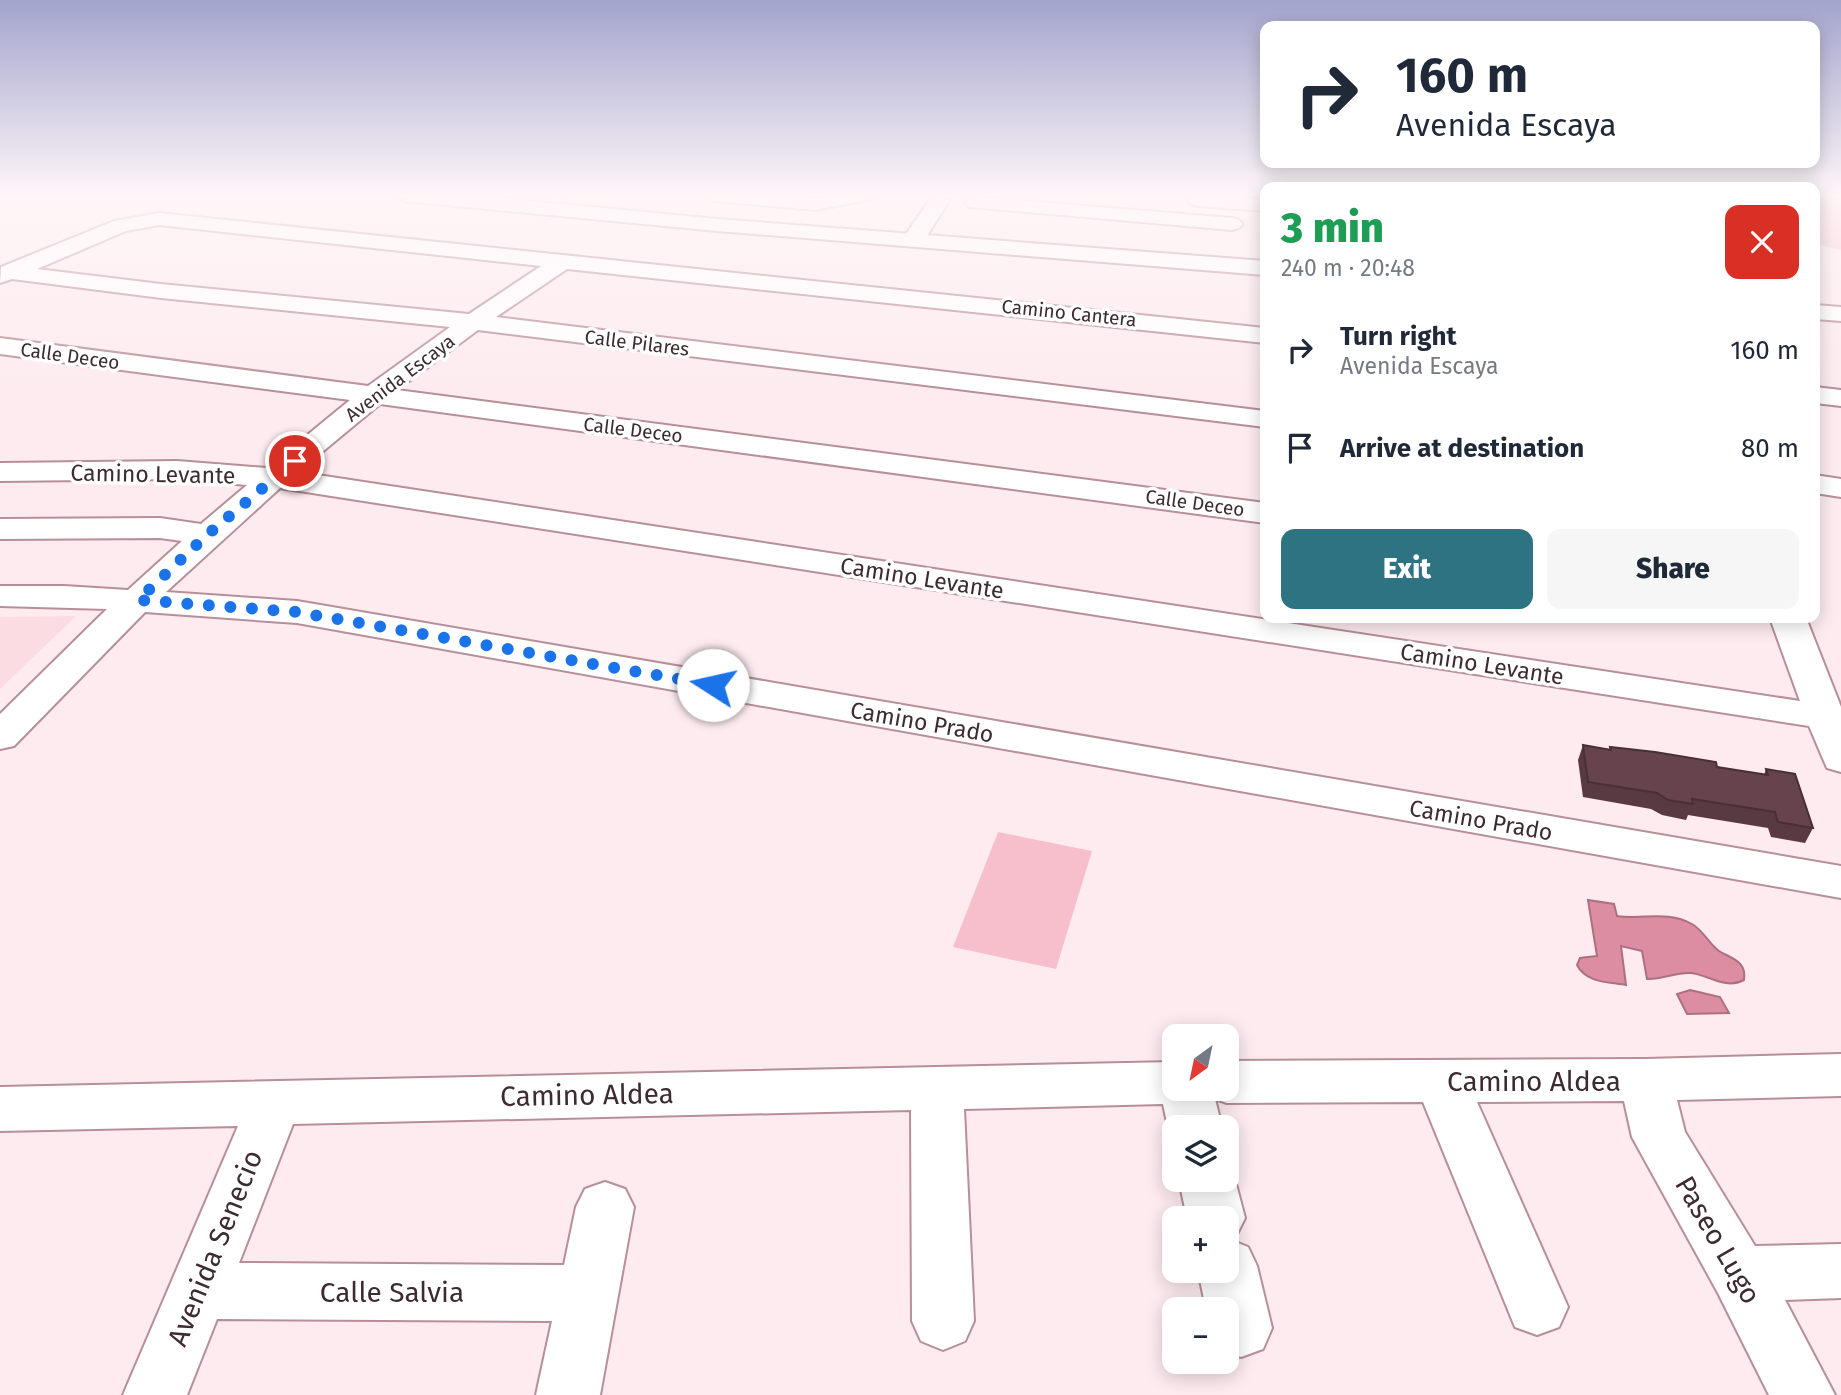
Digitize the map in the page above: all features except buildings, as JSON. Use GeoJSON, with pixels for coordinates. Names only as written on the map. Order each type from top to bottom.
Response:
{"type":"FeatureCollection","features":[{"type":"Feature","properties":{"kind":"street","name":"Camino Cantera"},"geometry":{"type":"LineString","coordinates":[[4,274],[37,260]]}},
{"type":"Feature","properties":{"kind":"street","name":"Camino Cantera"},"geometry":{"type":"LineString","coordinates":[[554,260],[1260,334]]}},
{"type":"Feature","properties":{"kind":"street"},"geometry":{"type":"LineString","coordinates":[[1184,260],[1260,268]]}},
{"type":"Feature","properties":{"kind":"street","name":"Avenida Escaya"},"geometry":{"type":"LineString","coordinates":[[0,737],[207,535],[373,396],[473,322],[563,261]]}},
{"type":"Feature","properties":{"kind":"street","name":"Calle Pilares"},"geometry":{"type":"LineString","coordinates":[[4,274],[473,322],[1260,418]]}},
{"type":"Feature","properties":{"kind":"street"},"geometry":{"type":"LineString","coordinates":[[1820,299],[1841,301]]}},
{"type":"Feature","properties":{"kind":"street"},"geometry":{"type":"LineString","coordinates":[[1820,312],[1841,314]]}},
{"type":"Feature","properties":{"kind":"street","name":"Calle Deceo"},"geometry":{"type":"LineString","coordinates":[[0,346],[1260,512]]}},
{"type":"Feature","properties":{"kind":"street"},"geometry":{"type":"LineString","coordinates":[[1820,396],[1841,398]]}},
{"type":"Feature","properties":{"kind":"street","name":"Camino Levante"},"geometry":{"type":"LineString","coordinates":[[0,472],[177,470],[275,478],[1834,718]]}},
{"type":"Feature","properties":{"kind":"street"},"geometry":{"type":"LineString","coordinates":[[1820,485],[1841,488]]}},
{"type":"Feature","properties":{"kind":"street"},"geometry":{"type":"LineString","coordinates":[[0,529],[160,528],[207,535]]}},
{"type":"Feature","properties":{"kind":"street","name":"Camino Prado"},"geometry":{"type":"LineString","coordinates":[[0,596],[64,596],[297,612],[1841,882]]}},
{"type":"Feature","properties":{"kind":"street"},"geometry":{"type":"LineString","coordinates":[[1790,623],[1834,718],[1841,759]]}},
{"type":"Feature","properties":{"kind":"street","name":"Camino Aldea"},"geometry":{"type":"LineString","coordinates":[[1239,1082],[1645,1080],[1841,1075]]}},
{"type":"Feature","properties":{"kind":"street","name":"Paseo Lugo"},"geometry":{"type":"LineString","coordinates":[[1645,1080],[1659,1137],[1739,1273],[1803,1395]]}},
{"type":"Feature","properties":{"kind":"street"},"geometry":{"type":"LineString","coordinates":[[1441,1081],[1536,1307]]}},
{"type":"Feature","properties":{"kind":"street","name":"Camino Aldea"},"geometry":{"type":"LineString","coordinates":[[0,1109],[1162,1083]]}},
{"type":"Feature","properties":{"kind":"street"},"geometry":{"type":"LineString","coordinates":[[937,1087],[943,1321]]}},
{"type":"Feature","properties":{"kind":"street","name":"Avenida Senecio"},"geometry":{"type":"LineString","coordinates":[[155,1395],[275,1102]]}},
{"type":"Feature","properties":{"kind":"street"},"geometry":{"type":"LineString","coordinates":[[568,1395],[605,1207]]}},
{"type":"Feature","properties":{"kind":"street"},"geometry":{"type":"LineString","coordinates":[[1739,1273],[1841,1271]]}},
{"type":"Feature","properties":{"kind":"street"},"geometry":{"type":"LineString","coordinates":[[1231,1283],[1241,1328]]}},
{"type":"Feature","properties":{"kind":"street","name":"Calle Salvia"},"geometry":{"type":"LineString","coordinates":[[196,1291],[588,1293]]}},
{"type":"Feature","properties":{"kind":"shaded area"},"geometry":{"type":"Polygon","coordinates":[[[76,616],[0,689],[0,617],[76,616]]]}},
{"type":"Feature","properties":{"kind":"shaded area"},"geometry":{"type":"Polygon","coordinates":[[[998,832],[1092,851],[1056,969],[953,947],[998,832]]]}},
{"type":"Feature","properties":{"kind":"shaded area"},"geometry":{"type":"Polygon","coordinates":[[[1588,900],[1614,904],[1617,916],[1664,916],[1692,924],[1715,948],[1741,965],[1744,980],[1724,983],[1691,973],[1647,979],[1642,951],[1621,946],[1626,985],[1605,982],[1586,975],[1577,965],[1580,958],[1597,956],[1588,900]]]}},
{"type":"Feature","properties":{"kind":"shaded area"},"geometry":{"type":"Polygon","coordinates":[[[1690,990],[1720,997],[1729,1013],[1687,1014],[1677,994],[1690,990]]]}},
{"type":"Feature","properties":{"kind":"route"},"geometry":{"type":"LineString","coordinates":[[295,461],[207,535],[138,600],[297,612],[713,685]]}}]}
